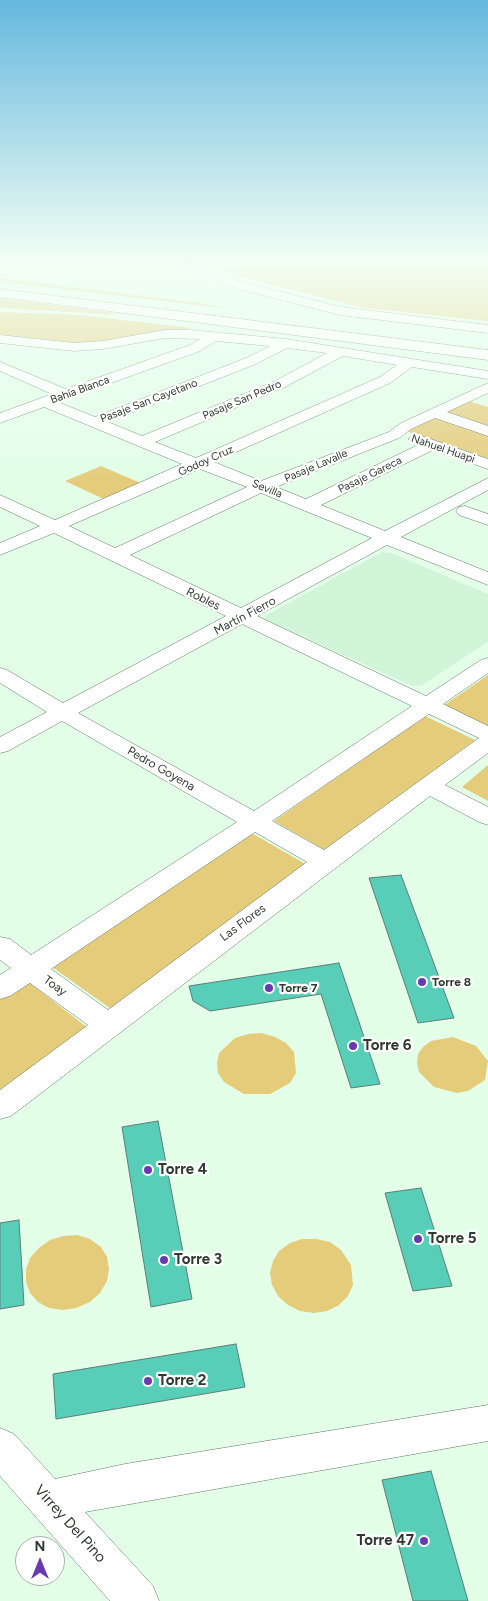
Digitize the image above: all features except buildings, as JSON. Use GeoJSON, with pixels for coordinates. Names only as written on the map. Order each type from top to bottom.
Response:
{"type":"FeatureCollection","features":[{"type":"Feature","properties":{"kind":"highway"},"geometry":{"type":"LineString","coordinates":[[310,333],[488,355]]}},
{"type":"Feature","properties":{"kind":"highway"},"geometry":{"type":"LineString","coordinates":[[378,333],[488,346]]}},
{"type":"Feature","properties":{"kind":"highway"},"geometry":{"type":"LineString","coordinates":[[396,333],[445,341]]}},
{"type":"Feature","properties":{"kind":"street"},"geometry":{"type":"LineString","coordinates":[[0,339],[74,347],[103,345],[173,333],[214,336],[286,343],[488,375]]}},
{"type":"Feature","properties":{"kind":"street","name":"Bahía Blanca"},"geometry":{"type":"LineString","coordinates":[[0,418],[195,348],[214,336]]}},
{"type":"Feature","properties":{"kind":"street","name":"Pasaje San Cayetano"},"geometry":{"type":"LineString","coordinates":[[95,422],[251,361],[286,343]]}},
{"type":"Feature","properties":{"kind":"street","name":"Pasaje San Pedro"},"geometry":{"type":"LineString","coordinates":[[142,442],[280,384],[340,352]]}},
{"type":"Feature","properties":{"kind":"street","name":"Godoy Cruz"},"geometry":{"type":"LineString","coordinates":[[0,550],[201,464],[385,380],[408,363]]}},
{"type":"Feature","properties":{"kind":"street"},"geometry":{"type":"LineString","coordinates":[[0,366],[66,395]]}},
{"type":"Feature","properties":{"kind":"street","name":"Pasaje Lavalle"},"geometry":{"type":"LineString","coordinates":[[116,555],[262,487],[398,433],[406,426],[488,387]]}},
{"type":"Feature","properties":{"kind":"street"},"geometry":{"type":"LineString","coordinates":[[468,397],[488,404]]}},
{"type":"Feature","properties":{"kind":"street","name":"Sevilla"},"geometry":{"type":"LineString","coordinates":[[45,402],[189,461],[262,487],[488,579]]}},
{"type":"Feature","properties":{"kind":"street"},"geometry":{"type":"LineString","coordinates":[[434,414],[488,431]]}},
{"type":"Feature","properties":{"kind":"street","name":"Nahuel Huapi"},"geometry":{"type":"LineString","coordinates":[[398,433],[488,464]]}},
{"type":"Feature","properties":{"kind":"street","name":"Pasaje Gareca"},"geometry":{"type":"LineString","coordinates":[[308,506],[431,445]]}},
{"type":"Feature","properties":{"kind":"street","name":"Martín Fierro"},"geometry":{"type":"LineString","coordinates":[[0,746],[242,618],[488,483]]}},
{"type":"Feature","properties":{"kind":"street","name":"Robles"},"geometry":{"type":"LineString","coordinates":[[0,500],[242,618],[488,734]]}},
{"type":"Feature","properties":{"kind":"street"},"geometry":{"type":"LineString","coordinates":[[465,511],[488,520]]}},
{"type":"Feature","properties":{"kind":"street"},"geometry":{"type":"LineString","coordinates":[[0,989],[254,822],[488,664]]}},
{"type":"Feature","properties":{"kind":"street","name":"Pedro Goyena"},"geometry":{"type":"LineString","coordinates":[[0,674],[254,822],[325,861]]}},
{"type":"Feature","properties":{"kind":"street","name":"Las Flores"},"geometry":{"type":"LineString","coordinates":[[0,1107],[325,861],[488,742]]}},
{"type":"Feature","properties":{"kind":"street"},"geometry":{"type":"LineString","coordinates":[[428,785],[488,817]]}},
{"type":"Feature","properties":{"kind":"street","name":"Toay"},"geometry":{"type":"LineString","coordinates":[[0,946],[109,1026]]}},
{"type":"Feature","properties":{"kind":"street"},"geometry":{"type":"LineString","coordinates":[[49,1500],[125,1484],[488,1423]]}},
{"type":"Feature","properties":{"kind":"street","name":"Virrey Del Pino"},"geometry":{"type":"LineString","coordinates":[[0,1447],[138,1601]]}},
{"type":"Feature","properties":{"kind":"shaded area"},"geometry":{"type":"Polygon","coordinates":[[[0,333],[164,333],[92,345],[0,337],[0,333]]]}},
{"type":"Feature","properties":{"kind":"shaded area"},"geometry":{"type":"Polygon","coordinates":[[[469,401],[488,407],[488,428],[443,413],[469,401]]]}},
{"type":"Feature","properties":{"kind":"shaded area"},"geometry":{"type":"Polygon","coordinates":[[[433,417],[488,434],[488,460],[406,431],[433,417]]]}},
{"type":"Feature","properties":{"kind":"shaded area"},"geometry":{"type":"Polygon","coordinates":[[[101,466],[143,484],[106,500],[65,481],[101,466]]]}},
{"type":"Feature","properties":{"kind":"shaded area"},"geometry":{"type":"Polygon","coordinates":[[[382,552],[391,553],[488,594],[488,642],[421,686],[412,686],[266,620],[265,616],[382,552]]]}},
{"type":"Feature","properties":{"kind":"shaded area"},"geometry":{"type":"Polygon","coordinates":[[[488,675],[488,727],[443,706],[488,675]]]}},
{"type":"Feature","properties":{"kind":"shaded area"},"geometry":{"type":"Polygon","coordinates":[[[425,716],[475,740],[325,850],[274,821],[425,716]]]}},
{"type":"Feature","properties":{"kind":"shaded area"},"geometry":{"type":"Polygon","coordinates":[[[488,765],[488,801],[462,787],[488,765]]]}},
{"type":"Feature","properties":{"kind":"shaded area"},"geometry":{"type":"Polygon","coordinates":[[[248,831],[309,866],[114,1011],[52,967],[248,831]]]}},
{"type":"Feature","properties":{"kind":"shaded area"},"geometry":{"type":"Polygon","coordinates":[[[26,980],[88,1028],[0,1092],[0,998],[26,980]]]}},
{"type":"Feature","properties":{"kind":"shaded area"},"geometry":{"type":"Polygon","coordinates":[[[262,1033],[286,1043],[294,1052],[296,1073],[290,1083],[270,1094],[244,1094],[224,1082],[218,1073],[219,1053],[235,1038],[248,1034],[262,1033]]]}},
{"type":"Feature","properties":{"kind":"shaded area"},"geometry":{"type":"Polygon","coordinates":[[[453,1037],[476,1046],[488,1061],[485,1080],[468,1091],[457,1093],[434,1087],[419,1072],[417,1063],[418,1054],[431,1041],[453,1037]]]}},
{"type":"Feature","properties":{"kind":"shaded area"},"geometry":{"type":"Polygon","coordinates":[[[77,1235],[90,1239],[101,1247],[107,1257],[109,1269],[107,1281],[100,1293],[90,1302],[76,1308],[63,1310],[49,1308],[38,1302],[30,1293],[26,1282],[26,1269],[30,1258],[50,1240],[63,1236],[77,1235]]]}},
{"type":"Feature","properties":{"kind":"shaded area"},"geometry":{"type":"Polygon","coordinates":[[[302,1239],[330,1242],[341,1250],[351,1265],[353,1285],[348,1296],[339,1305],[327,1311],[314,1313],[300,1311],[288,1305],[278,1296],[272,1285],[270,1273],[273,1261],[279,1251],[290,1243],[302,1239]]]}},
{"type":"Feature","properties":{"kind":"place","name":"Torre 8"},"geometry":{"type":"Point","coordinates":[422,982]}},
{"type":"Feature","properties":{"kind":"place","name":"Torre 7"},"geometry":{"type":"Point","coordinates":[269,988]}},
{"type":"Feature","properties":{"kind":"place","name":"Torre 6"},"geometry":{"type":"Point","coordinates":[353,1046]}},
{"type":"Feature","properties":{"kind":"place","name":"Torre 4"},"geometry":{"type":"Point","coordinates":[148,1170]}},
{"type":"Feature","properties":{"kind":"place","name":"Torre 5"},"geometry":{"type":"Point","coordinates":[418,1239]}},
{"type":"Feature","properties":{"kind":"place","name":"Torre 3"},"geometry":{"type":"Point","coordinates":[164,1260]}},
{"type":"Feature","properties":{"kind":"place","name":"Torre 2"},"geometry":{"type":"Point","coordinates":[148,1381]}},
{"type":"Feature","properties":{"kind":"place","name":"Torre 47"},"geometry":{"type":"Point","coordinates":[424,1541]}}]}
